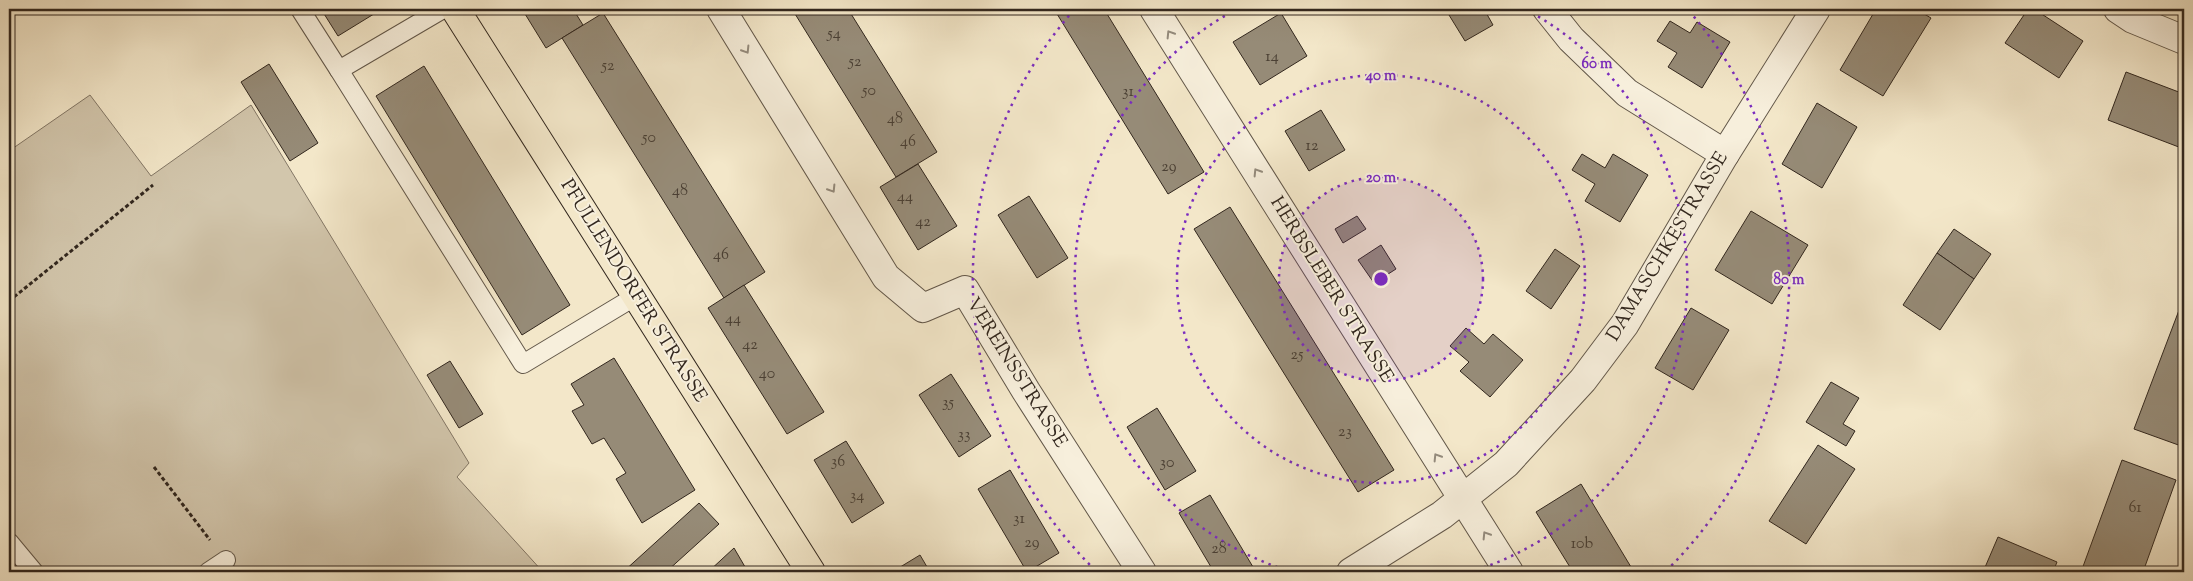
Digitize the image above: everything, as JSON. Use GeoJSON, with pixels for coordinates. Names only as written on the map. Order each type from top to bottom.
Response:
{"type":"FeatureCollection","features":[{"type":"Feature","properties":{"kind":"main road","name":"PFULLENDORFER STRASSE"},"geometry":{"type":"LineString","coordinates":[[455,9],[810,572]]}},
{"type":"Feature","properties":{"kind":"street","name":"VEREINSSTRASSE"},"geometry":{"type":"LineString","coordinates":[[721,9],[886,277],[923,308],[965,290],[1026,391],[1142,572]]}},
{"type":"Feature","properties":{"kind":"street","name":"HERBSLEBER STRASSE"},"geometry":{"type":"LineString","coordinates":[[1154,9],[1509,572]]}},
{"type":"Feature","properties":{"kind":"street"},"geometry":{"type":"LineString","coordinates":[[1547,9],[1571,39],[1627,93],[1725,154]]}},
{"type":"Feature","properties":{"kind":"street","name":"DAMASCHKESTRASSE"},"geometry":{"type":"LineString","coordinates":[[1351,572],[1442,515],[1506,464],[1582,380],[1625,324],[1725,154],[1816,9]]}},
{"type":"Feature","properties":{"kind":"street"},"geometry":{"type":"LineString","coordinates":[[2118,9],[2133,19],[2184,40]]}},
{"type":"Feature","properties":{"kind":"lane"},"geometry":{"type":"LineString","coordinates":[[300,9],[524,364],[636,296]]}},
{"type":"Feature","properties":{"kind":"lane"},"geometry":{"type":"LineString","coordinates":[[339,70],[443,9]]}},
{"type":"Feature","properties":{"kind":"lane"},"geometry":{"type":"LineString","coordinates":[[9,542],[34,572]]}},
{"type":"Feature","properties":{"kind":"lane"},"geometry":{"type":"LineString","coordinates":[[208,572],[226,560]]}},
{"type":"Feature","properties":{"kind":"path"},"geometry":{"type":"LineString","coordinates":[[9,301],[154,185]]}},
{"type":"Feature","properties":{"kind":"path"},"geometry":{"type":"LineString","coordinates":[[154,468],[226,560]]}},
{"type":"Feature","properties":{"kind":"shaded area"},"geometry":{"type":"Polygon","coordinates":[[[90,95],[151,176],[251,105],[469,463],[457,477],[543,572],[9,572],[9,151],[90,95]]]}},
{"type":"Feature","properties":{"kind":"building"},"geometry":{"type":"Polygon","coordinates":[[[321,9],[382,9],[338,36],[321,9]]]}},
{"type":"Feature","properties":{"kind":"building"},"geometry":{"type":"Polygon","coordinates":[[[522,9],[573,9],[583,25],[546,48],[522,9]]]}},
{"type":"Feature","properties":{"kind":"building"},"geometry":{"type":"Polygon","coordinates":[[[792,9],[848,9],[937,152],[896,177],[792,9]]]}},
{"type":"Feature","properties":{"kind":"building"},"geometry":{"type":"Polygon","coordinates":[[[1054,9],[1104,9],[1204,172],[1168,194],[1054,9]]]}},
{"type":"Feature","properties":{"kind":"building"},"geometry":{"type":"Polygon","coordinates":[[[1459,9],[1484,9],[1493,25],[1465,41],[1449,15],[1459,9]]]}},
{"type":"Feature","properties":{"kind":"building"},"geometry":{"type":"Polygon","coordinates":[[[1876,9],[1916,9],[1931,18],[1883,96],[1840,70],[1876,9]]]}},
{"type":"Feature","properties":{"kind":"building"},"geometry":{"type":"Polygon","coordinates":[[[2028,9],[2034,9],[2083,41],[2059,78],[2005,43],[2028,9]]]}},
{"type":"Feature","properties":{"kind":"building"},"geometry":{"type":"Polygon","coordinates":[[[603,13],[765,272],[724,298],[562,38],[603,13]]]}},
{"type":"Feature","properties":{"kind":"building"},"geometry":{"type":"Polygon","coordinates":[[[1281,13],[1307,56],[1260,85],[1233,42],[1281,13]]]}},
{"type":"Feature","properties":{"kind":"building"},"geometry":{"type":"Polygon","coordinates":[[[1670,21],[1690,33],[1697,22],[1730,42],[1702,88],[1668,67],[1677,53],[1657,41],[1670,21]]]}},
{"type":"Feature","properties":{"kind":"building"},"geometry":{"type":"Polygon","coordinates":[[[269,64],[318,143],[290,161],[241,82],[269,64]]]}},
{"type":"Feature","properties":{"kind":"building"},"geometry":{"type":"Polygon","coordinates":[[[424,66],[570,305],[522,335],[376,96],[424,66]]]}},
{"type":"Feature","properties":{"kind":"building"},"geometry":{"type":"Polygon","coordinates":[[[2126,72],[2184,94],[2184,149],[2108,120],[2126,72]]]}},
{"type":"Feature","properties":{"kind":"building"},"geometry":{"type":"Polygon","coordinates":[[[1817,103],[1857,127],[1822,188],[1782,164],[1817,103]]]}},
{"type":"Feature","properties":{"kind":"building"},"geometry":{"type":"Polygon","coordinates":[[[1321,110],[1345,150],[1309,171],[1285,131],[1321,110]]]}},
{"type":"Feature","properties":{"kind":"building"},"geometry":{"type":"Polygon","coordinates":[[[1582,154],[1605,168],[1613,154],[1648,175],[1620,222],[1585,201],[1595,184],[1572,170],[1582,154]]]}},
{"type":"Feature","properties":{"kind":"building"},"geometry":{"type":"Polygon","coordinates":[[[918,164],[957,226],[918,250],[880,187],[918,164]]]}},
{"type":"Feature","properties":{"kind":"building"},"geometry":{"type":"Polygon","coordinates":[[[1029,196],[1068,258],[1037,278],[998,215],[1029,196]]]}},
{"type":"Feature","properties":{"kind":"building"},"geometry":{"type":"Polygon","coordinates":[[[1230,207],[1394,470],[1358,492],[1194,229],[1230,207]]]}},
{"type":"Feature","properties":{"kind":"building"},"geometry":{"type":"Polygon","coordinates":[[[1751,211],[1808,245],[1772,304],[1715,270],[1751,211]]]}},
{"type":"Feature","properties":{"kind":"building"},"geometry":{"type":"Polygon","coordinates":[[[1357,216],[1366,229],[1343,243],[1335,229],[1357,216]]]}},
{"type":"Feature","properties":{"kind":"building"},"geometry":{"type":"Polygon","coordinates":[[[1954,229],[1991,254],[1974,279],[1937,253],[1954,229]]]}},
{"type":"Feature","properties":{"kind":"building"},"geometry":{"type":"Polygon","coordinates":[[[1381,245],[1396,269],[1374,283],[1358,260],[1381,245]]]}},
{"type":"Feature","properties":{"kind":"building"},"geometry":{"type":"Polygon","coordinates":[[[1555,249],[1580,266],[1551,309],[1526,291],[1555,249]]]}},
{"type":"Feature","properties":{"kind":"building"},"geometry":{"type":"Polygon","coordinates":[[[1937,253],[1974,279],[1940,330],[1903,305],[1937,253]]]}},
{"type":"Feature","properties":{"kind":"building"},"geometry":{"type":"Polygon","coordinates":[[[744,285],[824,412],[787,434],[708,308],[744,285]]]}},
{"type":"Feature","properties":{"kind":"building"},"geometry":{"type":"Polygon","coordinates":[[[2184,297],[2184,447],[2134,429],[2184,297]]]}},
{"type":"Feature","properties":{"kind":"building"},"geometry":{"type":"Polygon","coordinates":[[[1691,308],[1729,330],[1693,390],[1655,368],[1691,308]]]}},
{"type":"Feature","properties":{"kind":"building"},"geometry":{"type":"Polygon","coordinates":[[[1466,328],[1484,344],[1493,334],[1523,360],[1490,397],[1460,371],[1469,362],[1450,346],[1466,328]]]}},
{"type":"Feature","properties":{"kind":"building"},"geometry":{"type":"Polygon","coordinates":[[[614,358],[695,490],[642,523],[616,479],[626,473],[604,438],[592,444],[572,411],[584,405],[571,384],[614,358]]]}},
{"type":"Feature","properties":{"kind":"building"},"geometry":{"type":"Polygon","coordinates":[[[450,361],[483,414],[459,428],[427,375],[450,361]]]}},
{"type":"Feature","properties":{"kind":"building"},"geometry":{"type":"Polygon","coordinates":[[[951,374],[991,436],[959,457],[919,395],[951,374]]]}},
{"type":"Feature","properties":{"kind":"building"},"geometry":{"type":"Polygon","coordinates":[[[1831,382],[1859,398],[1843,424],[1855,431],[1846,446],[1806,422],[1831,382]]]}},
{"type":"Feature","properties":{"kind":"building"},"geometry":{"type":"Polygon","coordinates":[[[1157,408],[1196,471],[1165,490],[1127,427],[1157,408]]]}},
{"type":"Feature","properties":{"kind":"building"},"geometry":{"type":"Polygon","coordinates":[[[846,441],[884,503],[852,523],[814,460],[846,441]]]}},
{"type":"Feature","properties":{"kind":"building"},"geometry":{"type":"Polygon","coordinates":[[[1818,445],[1855,469],[1806,544],[1769,521],[1818,445]]]}},
{"type":"Feature","properties":{"kind":"building"},"geometry":{"type":"Polygon","coordinates":[[[2122,460],[2176,480],[2143,572],[2081,572],[2122,460]]]}},
{"type":"Feature","properties":{"kind":"building"},"geometry":{"type":"Polygon","coordinates":[[[1010,470],[1059,553],[1027,572],[978,489],[1010,470]]]}},
{"type":"Feature","properties":{"kind":"building"},"geometry":{"type":"Polygon","coordinates":[[[1581,484],[1634,572],[1573,572],[1536,512],[1581,484]]]}},
{"type":"Feature","properties":{"kind":"building"},"geometry":{"type":"Polygon","coordinates":[[[1210,495],[1256,572],[1214,572],[1179,513],[1210,495]]]}},
{"type":"Feature","properties":{"kind":"building"},"geometry":{"type":"Polygon","coordinates":[[[699,503],[719,524],[666,572],[623,572],[699,503]]]}},
{"type":"Feature","properties":{"kind":"building"},"geometry":{"type":"Polygon","coordinates":[[[1998,537],[2057,562],[2053,572],[1983,572],[1998,537]]]}},
{"type":"Feature","properties":{"kind":"building"},"geometry":{"type":"Polygon","coordinates":[[[734,548],[748,572],[708,572],[734,548]]]}},
{"type":"Feature","properties":{"kind":"building"},"geometry":{"type":"Polygon","coordinates":[[[920,555],[930,572],[892,572],[920,555]]]}}]}
